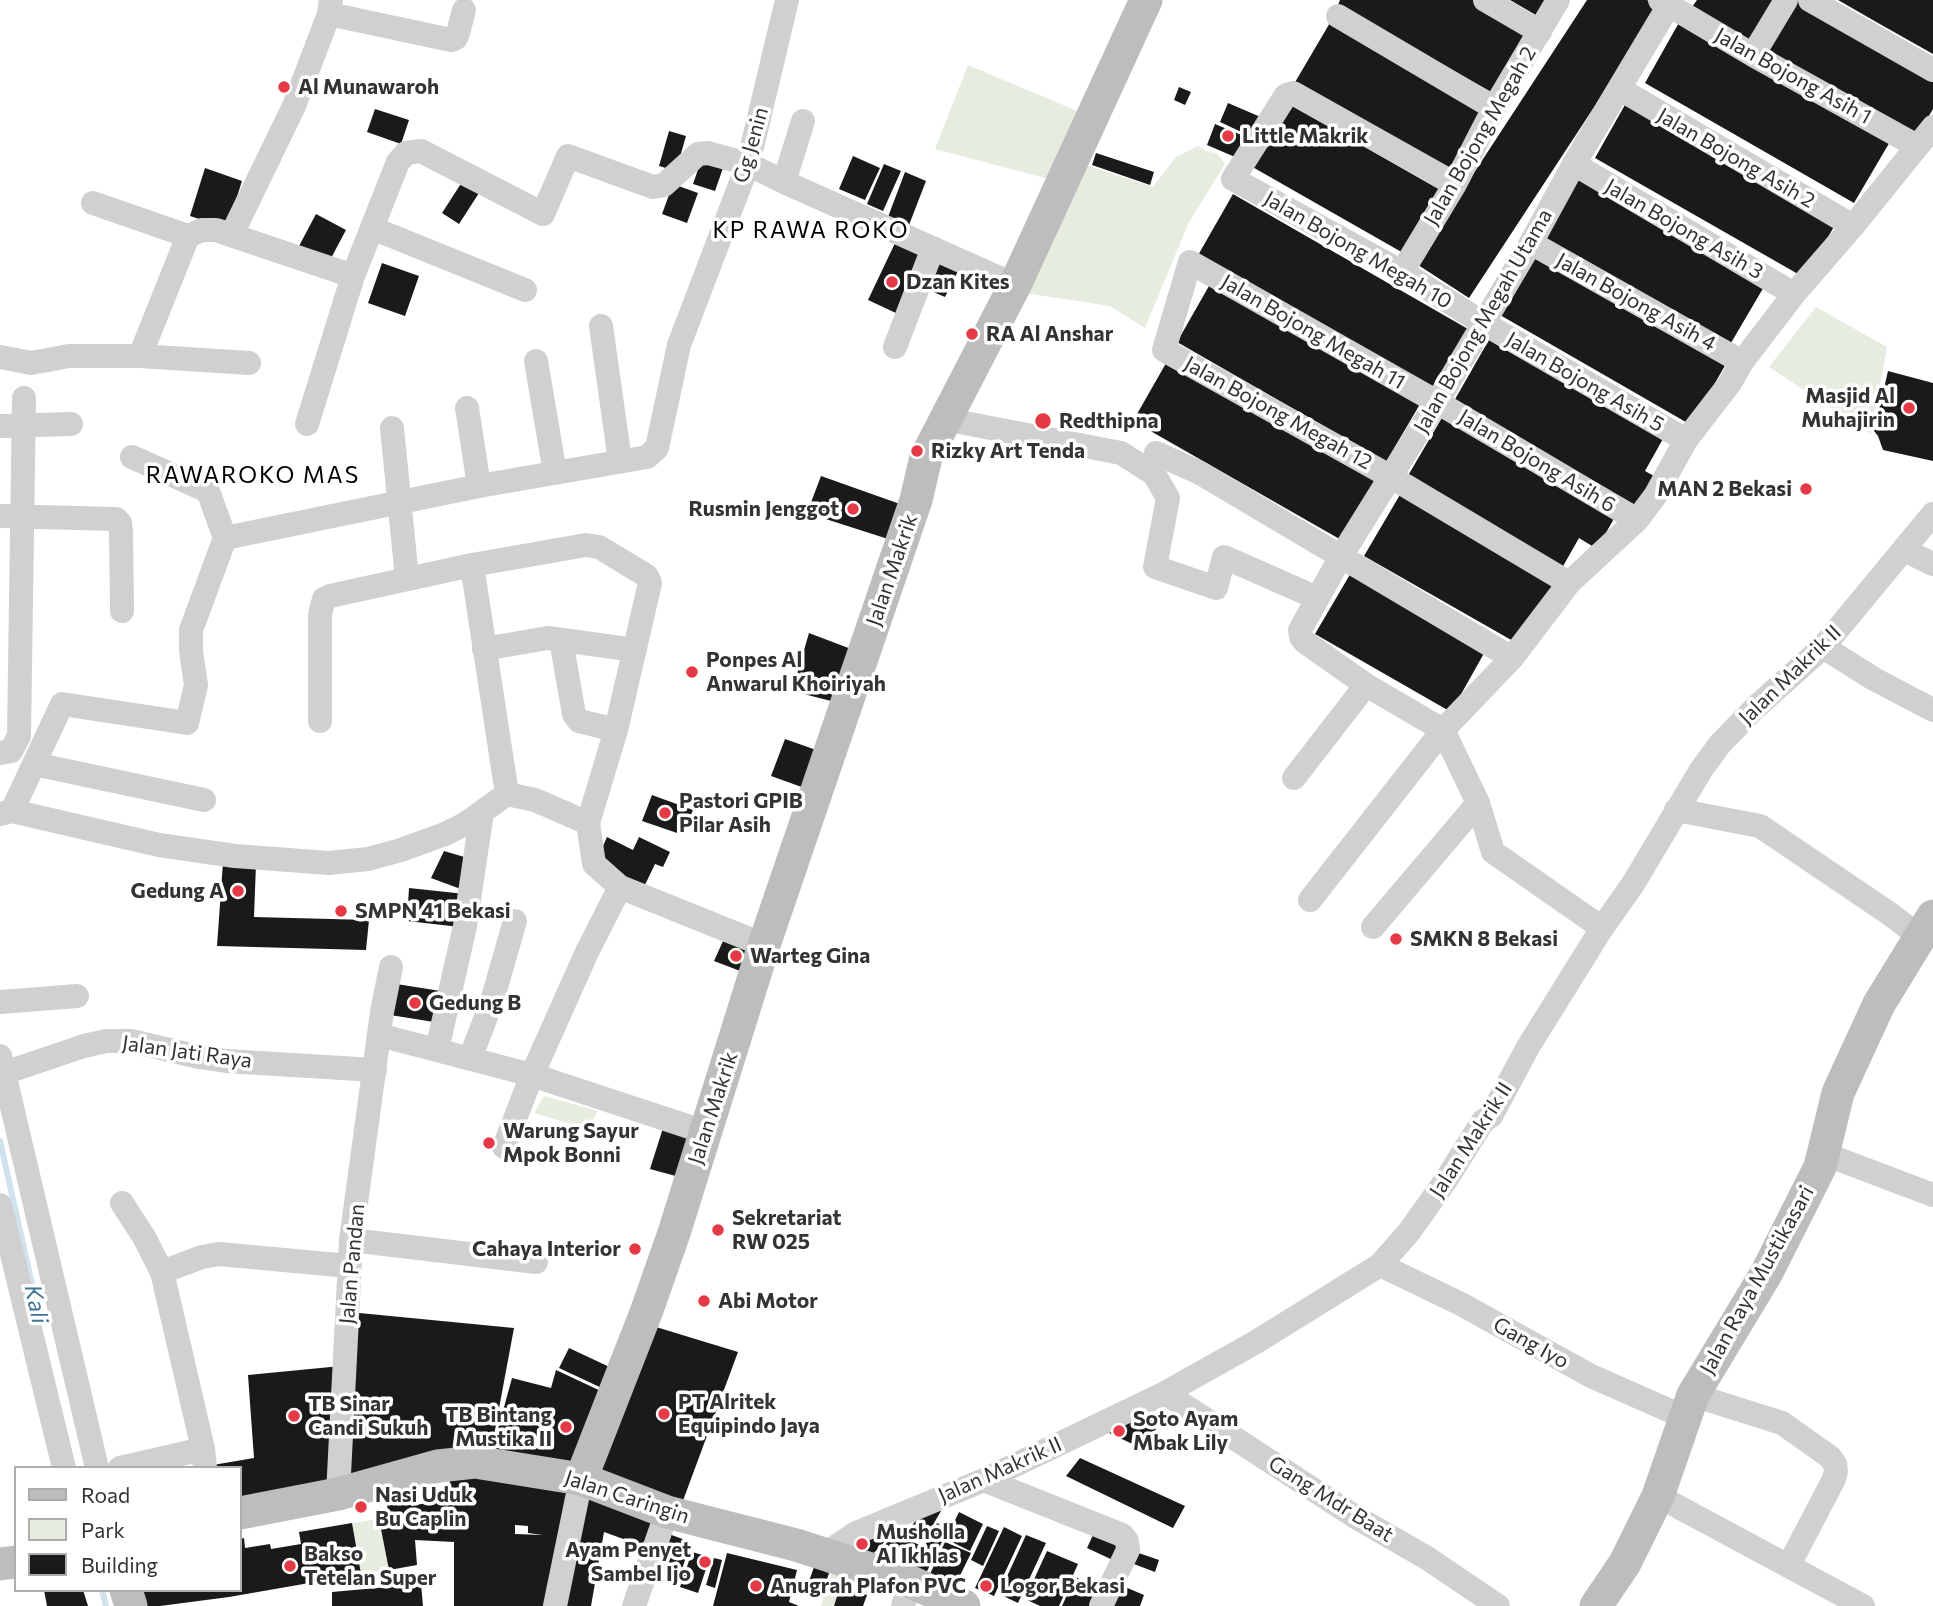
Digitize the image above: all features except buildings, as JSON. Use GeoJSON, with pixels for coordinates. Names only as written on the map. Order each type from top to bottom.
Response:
{"type":"FeatureCollection","features":[{"type":"Feature","properties":{"kind":"street","name":"Gg Jenin"},"geometry":{"type":"LineString","coordinates":[[620,461],[648,457],[657,448],[679,345],[748,164],[787,0]]}},
{"type":"Feature","properties":{"kind":"street","name":"Jalan Makrik"},"geometry":{"type":"LineString","coordinates":[[581,1479],[647,1310],[764,945],[916,500],[926,457],[1014,285],[1146,0]]}},
{"type":"Feature","properties":{"kind":"street"},"geometry":{"type":"LineString","coordinates":[[1485,0],[1540,32]]}},
{"type":"Feature","properties":{"kind":"street","name":"Jalan Bojong Megah 2"},"geometry":{"type":"LineString","coordinates":[[1402,272],[1455,184],[1494,108],[1558,0]]}},
{"type":"Feature","properties":{"kind":"street"},"geometry":{"type":"LineString","coordinates":[[1753,55],[1786,0]]}},
{"type":"Feature","properties":{"kind":"street"},"geometry":{"type":"LineString","coordinates":[[1810,0],[1933,70]]}},
{"type":"Feature","properties":{"kind":"street","name":"Jalan Bojong Asih 1"},"geometry":{"type":"LineString","coordinates":[[1667,2],[1753,55],[1925,137]]}},
{"type":"Feature","properties":{"kind":"street","name":"Jalan Bojong Megah Utama"},"geometry":{"type":"LineString","coordinates":[[1366,685],[1305,642],[1300,630],[1340,558],[1531,243],[1667,2]]}},
{"type":"Feature","properties":{"kind":"street"},"geometry":{"type":"LineString","coordinates":[[232,234],[294,106],[330,7],[451,40],[456,38],[464,10]]}},
{"type":"Feature","properties":{"kind":"street"},"geometry":{"type":"LineString","coordinates":[[1338,16],[1494,108]]}},
{"type":"Feature","properties":{"kind":"street","name":"Jalan Bojong Asih 2"},"geometry":{"type":"LineString","coordinates":[[1620,89],[1853,226]]}},
{"type":"Feature","properties":{"kind":"street","name":"Jalan Bojong Megah 10"},"geometry":{"type":"LineString","coordinates":[[1455,184],[1293,93],[1286,95],[1233,179],[1402,272],[1483,323]]}},
{"type":"Feature","properties":{"kind":"street"},"geometry":{"type":"LineString","coordinates":[[784,182],[803,121]]}},
{"type":"Feature","properties":{"kind":"street"},"geometry":{"type":"LineString","coordinates":[[1310,900],[1443,730],[1512,658],[1569,583],[1637,520],[1655,496],[1686,440],[1730,383],[1742,362],[1794,293],[1925,137]]}},
{"type":"Feature","properties":{"kind":"street"},"geometry":{"type":"LineString","coordinates":[[307,424],[353,276],[398,162],[406,153],[421,150],[543,214],[568,156],[653,187],[664,185],[698,154],[708,153],[748,164],[1014,285]]}},
{"type":"Feature","properties":{"kind":"street","name":"Jalan Bojong Asih 3"},"geometry":{"type":"LineString","coordinates":[[1574,164],[1794,293]]}},
{"type":"Feature","properties":{"kind":"street"},"geometry":{"type":"LineString","coordinates":[[93,203],[188,236],[202,230],[232,234],[353,276]]}},
{"type":"Feature","properties":{"kind":"street"},"geometry":{"type":"LineString","coordinates":[[372,228],[524,290]]}},
{"type":"Feature","properties":{"kind":"street"},"geometry":{"type":"LineString","coordinates":[[140,356],[188,236]]}},
{"type":"Feature","properties":{"kind":"street","name":"Jalan Bojong Asih 4"},"geometry":{"type":"LineString","coordinates":[[1531,243],[1742,362]]}},
{"type":"Feature","properties":{"kind":"street"},"geometry":{"type":"LineString","coordinates":[[895,347],[933,248]]}},
{"type":"Feature","properties":{"kind":"street","name":"Jalan Bojong Megah 11"},"geometry":{"type":"LineString","coordinates":[[1164,350],[1190,261],[1437,401]]}},
{"type":"Feature","properties":{"kind":"street","name":"Jalan Bojong Asih 5"},"geometry":{"type":"LineString","coordinates":[[1483,323],[1686,440]]}},
{"type":"Feature","properties":{"kind":"street"},"geometry":{"type":"LineString","coordinates":[[225,538],[479,486],[620,461],[601,326]]}},
{"type":"Feature","properties":{"kind":"street","name":"Jalan Bojong Megah 12"},"geometry":{"type":"LineString","coordinates":[[1164,350],[1391,477],[1569,583]]}},
{"type":"Feature","properties":{"kind":"street"},"geometry":{"type":"LineString","coordinates":[[0,357],[31,363],[69,356],[140,356],[249,363]]}},
{"type":"Feature","properties":{"kind":"street"},"geometry":{"type":"LineString","coordinates":[[536,360],[555,473]]}},
{"type":"Feature","properties":{"kind":"street"},"geometry":{"type":"LineString","coordinates":[[0,753],[11,751],[19,736],[12,516],[25,426],[24,398]]}},
{"type":"Feature","properties":{"kind":"street","name":"Jalan Bojong Asih 6"},"geometry":{"type":"LineString","coordinates":[[1437,401],[1637,520]]}},
{"type":"Feature","properties":{"kind":"street"},"geometry":{"type":"LineString","coordinates":[[467,408],[479,486]]}},
{"type":"Feature","properties":{"kind":"street"},"geometry":{"type":"LineString","coordinates":[[944,419],[1121,453],[1154,474],[1168,498],[1155,567],[1216,588],[1224,557],[1317,598]]}},
{"type":"Feature","properties":{"kind":"street"},"geometry":{"type":"LineString","coordinates":[[0,426],[71,424]]}},
{"type":"Feature","properties":{"kind":"street"},"geometry":{"type":"LineString","coordinates":[[392,428],[407,578]]}},
{"type":"Feature","properties":{"kind":"street"},"geometry":{"type":"LineString","coordinates":[[1156,453],[1200,473],[1512,658]]}},
{"type":"Feature","properties":{"kind":"street"},"geometry":{"type":"LineString","coordinates":[[132,457],[208,491],[225,538],[191,630],[196,685],[187,723],[62,704],[34,764],[6,813],[159,845],[235,856],[329,863],[368,859],[401,850],[455,829],[507,794],[535,800],[588,824]]}},
{"type":"Feature","properties":{"kind":"street","name":"Jalan Makrik II"},"geometry":{"type":"LineString","coordinates":[[825,1554],[856,1533],[984,1480],[1164,1393],[1256,1342],[1380,1265],[1417,1222],[1483,1121],[1491,1116],[1528,1047],[1720,744],[1755,708],[1823,647],[1933,513]]}},
{"type":"Feature","properties":{"kind":"street"},"geometry":{"type":"LineString","coordinates":[[12,516],[116,519],[120,523],[121,533],[122,611]]}},
{"type":"Feature","properties":{"kind":"street"},"geometry":{"type":"LineString","coordinates":[[320,722],[320,614],[324,599],[472,565],[586,545],[598,547],[648,576],[650,583],[616,730],[588,824],[594,864],[620,887],[764,945]]}},
{"type":"Feature","properties":{"kind":"street"},"geometry":{"type":"LineString","coordinates":[[1904,550],[1933,564]]}},
{"type":"Feature","properties":{"kind":"street"},"geometry":{"type":"LineString","coordinates":[[472,565],[507,794]]}},
{"type":"Feature","properties":{"kind":"street"},"geometry":{"type":"LineString","coordinates":[[484,649],[548,638],[635,650]]}},
{"type":"Feature","properties":{"kind":"street"},"geometry":{"type":"LineString","coordinates":[[556,639],[562,646],[574,713],[579,721],[616,730]]}},
{"type":"Feature","properties":{"kind":"street"},"geometry":{"type":"LineString","coordinates":[[1823,647],[1883,684],[1933,710]]}},
{"type":"Feature","properties":{"kind":"street"},"geometry":{"type":"LineString","coordinates":[[1294,778],[1366,685],[1443,730],[1478,803],[1493,852],[1602,928]]}},
{"type":"Feature","properties":{"kind":"street"},"geometry":{"type":"LineString","coordinates":[[34,764],[204,800]]}},
{"type":"Feature","properties":{"kind":"street"},"geometry":{"type":"LineString","coordinates":[[1373,927],[1478,803]]}},
{"type":"Feature","properties":{"kind":"street"},"geometry":{"type":"LineString","coordinates":[[1676,810],[1760,826],[1880,906],[1926,926]]}},
{"type":"Feature","properties":{"kind":"street"},"geometry":{"type":"LineString","coordinates":[[437,1050],[465,926],[482,812]]}},
{"type":"Feature","properties":{"kind":"street"},"geometry":{"type":"LineString","coordinates":[[504,1147],[592,941],[620,887]]}},
{"type":"Feature","properties":{"kind":"street"},"geometry":{"type":"LineString","coordinates":[[470,1059],[492,1002],[515,921]]}},
{"type":"Feature","properties":{"kind":"street","name":"Jalan Raya Mustikasari"},"geometry":{"type":"LineString","coordinates":[[1596,1606],[1625,1563],[1658,1496],[1689,1406],[1766,1273],[1820,1167],[1838,1093],[1880,1004],[1926,926]]}},
{"type":"Feature","properties":{"kind":"street","name":"Jalan Pandan"},"geometry":{"type":"LineString","coordinates":[[338,1494],[351,1240],[391,967]]}},
{"type":"Feature","properties":{"kind":"street"},"geometry":{"type":"LineString","coordinates":[[0,1002],[76,996]]}},
{"type":"Feature","properties":{"kind":"street"},"geometry":{"type":"LineString","coordinates":[[380,1035],[533,1075],[705,1132]]}},
{"type":"Feature","properties":{"kind":"street","name":"Jalan Jati Raya"},"geometry":{"type":"LineString","coordinates":[[2,1065],[106,1041],[131,1041],[226,1061],[374,1070]]}},
{"type":"Feature","properties":{"kind":"street"},"geometry":{"type":"LineString","coordinates":[[2,1065],[97,1466]]}},
{"type":"Feature","properties":{"kind":"street"},"geometry":{"type":"LineString","coordinates":[[1822,1153],[1933,1195]]}},
{"type":"Feature","properties":{"kind":"street"},"geometry":{"type":"LineString","coordinates":[[122,1203],[162,1272],[204,1458],[137,1466]]}},
{"type":"Feature","properties":{"kind":"street"},"geometry":{"type":"LineString","coordinates":[[0,1205],[64,1466]]}},
{"type":"Feature","properties":{"kind":"street"},"geometry":{"type":"LineString","coordinates":[[351,1240],[536,1262]]}},
{"type":"Feature","properties":{"kind":"street"},"geometry":{"type":"LineString","coordinates":[[162,1272],[202,1257],[219,1254],[349,1266]]}},
{"type":"Feature","properties":{"kind":"street","name":"Gang Iyo"},"geometry":{"type":"LineString","coordinates":[[1380,1265],[1461,1304],[1591,1376],[1689,1406],[1782,1423],[1830,1457],[1835,1464],[1834,1479],[1789,1565]]}},
{"type":"Feature","properties":{"kind":"street","name":"Gang Mdr Baat"},"geometry":{"type":"LineString","coordinates":[[1164,1393],[1354,1516],[1427,1558],[1498,1606]]}},
{"type":"Feature","properties":{"kind":"street","name":"Jalan Caringin"},"geometry":{"type":"LineString","coordinates":[[242,1513],[338,1494],[438,1466],[475,1462],[581,1479],[667,1512],[825,1554],[907,1594],[964,1606]]}},
{"type":"Feature","properties":{"kind":"street"},"geometry":{"type":"LineString","coordinates":[[555,1606],[581,1479]]}},
{"type":"Feature","properties":{"kind":"street"},"geometry":{"type":"LineString","coordinates":[[984,1480],[1122,1535],[1127,1541],[1128,1550],[1101,1606]]}},
{"type":"Feature","properties":{"kind":"street"},"geometry":{"type":"LineString","coordinates":[[1658,1496],[1861,1606]]}},
{"type":"Feature","properties":{"kind":"street"},"geometry":{"type":"LineString","coordinates":[[634,1606],[667,1512]]}},
{"type":"Feature","properties":{"kind":"green space"},"geometry":{"type":"Polygon","coordinates":[[[968,65],[1087,115],[1056,181],[935,149],[968,65]]]}},
{"type":"Feature","properties":{"kind":"green space"},"geometry":{"type":"Polygon","coordinates":[[[1198,146],[1208,152],[1217,153],[1225,164],[1188,224],[1145,328],[1110,306],[1024,293],[1086,165],[1153,187],[1176,157],[1198,146]]]}},
{"type":"Feature","properties":{"kind":"green space"},"geometry":{"type":"Polygon","coordinates":[[[1816,307],[1887,347],[1871,434],[1769,367],[1816,307]]]}},
{"type":"Feature","properties":{"kind":"green space"},"geometry":{"type":"Polygon","coordinates":[[[544,1096],[598,1111],[588,1129],[534,1113],[544,1096]]]}},
{"type":"Feature","properties":{"kind":"green space"},"geometry":{"type":"Polygon","coordinates":[[[379,1519],[389,1570],[361,1574],[352,1523],[379,1519]]]}},
{"type":"Feature","properties":{"kind":"green space"},"geometry":{"type":"Polygon","coordinates":[[[834,1567],[872,1580],[867,1595],[841,1587],[834,1606],[821,1606],[834,1567]]]}},
{"type":"Feature","properties":{"kind":"waterway","name":"Kali"},"geometry":{"type":"LineString","coordinates":[[0,1141],[33,1289]]}},
{"type":"Feature","properties":{"kind":"waterway","name":"Kali"},"geometry":{"type":"LineString","coordinates":[[102,1592],[106,1606]]}},
{"type":"Feature","properties":{"kind":"place","name":"Al Munawaroh"},"geometry":{"type":"Point","coordinates":[284,87]}},
{"type":"Feature","properties":{"kind":"place","name":"Little Makrik"},"geometry":{"type":"Point","coordinates":[1228,136]}},
{"type":"Feature","properties":{"kind":"place","name":"Dzan Kites"},"geometry":{"type":"Point","coordinates":[892,282]}},
{"type":"Feature","properties":{"kind":"place","name":"RA Al Anshar"},"geometry":{"type":"Point","coordinates":[972,334]}},
{"type":"Feature","properties":{"kind":"place","name":"Masjid Al Muhajirin"},"geometry":{"type":"Point","coordinates":[1909,408]}},
{"type":"Feature","properties":{"kind":"place","name":"Redthipna"},"geometry":{"type":"Point","coordinates":[1043,421]}},
{"type":"Feature","properties":{"kind":"place","name":"Rizky Art Tenda"},"geometry":{"type":"Point","coordinates":[917,451]}},
{"type":"Feature","properties":{"kind":"place","name":"MAN 2 Bekasi"},"geometry":{"type":"Point","coordinates":[1806,489]}},
{"type":"Feature","properties":{"kind":"place","name":"Rusmin Jenggot"},"geometry":{"type":"Point","coordinates":[853,509]}},
{"type":"Feature","properties":{"kind":"place","name":"Ponpes Al Anwarul Khoiriyah"},"geometry":{"type":"Point","coordinates":[692,672]}},
{"type":"Feature","properties":{"kind":"place","name":"Pastori GPIB Pilar Asih"},"geometry":{"type":"Point","coordinates":[665,813]}},
{"type":"Feature","properties":{"kind":"place","name":"Gedung A"},"geometry":{"type":"Point","coordinates":[238,891]}},
{"type":"Feature","properties":{"kind":"place","name":"SMPN 41 Bekasi"},"geometry":{"type":"Point","coordinates":[341,911]}},
{"type":"Feature","properties":{"kind":"place","name":"SMKN 8 Bekasi"},"geometry":{"type":"Point","coordinates":[1396,939]}},
{"type":"Feature","properties":{"kind":"place","name":"Warteg Gina"},"geometry":{"type":"Point","coordinates":[736,956]}},
{"type":"Feature","properties":{"kind":"place","name":"Gedung B"},"geometry":{"type":"Point","coordinates":[415,1003]}},
{"type":"Feature","properties":{"kind":"place","name":"Warung Sayur Mpok Bonni"},"geometry":{"type":"Point","coordinates":[489,1143]}},
{"type":"Feature","properties":{"kind":"place","name":"Sekretariat RW 025"},"geometry":{"type":"Point","coordinates":[718,1230]}},
{"type":"Feature","properties":{"kind":"place","name":"Cahaya Interior"},"geometry":{"type":"Point","coordinates":[635,1249]}},
{"type":"Feature","properties":{"kind":"place","name":"Abi Motor"},"geometry":{"type":"Point","coordinates":[704,1301]}},
{"type":"Feature","properties":{"kind":"place","name":"PT Alritek Equipindo Jaya"},"geometry":{"type":"Point","coordinates":[664,1414]}},
{"type":"Feature","properties":{"kind":"place","name":"TB Sinar Candi Sukuh"},"geometry":{"type":"Point","coordinates":[294,1416]}},
{"type":"Feature","properties":{"kind":"place","name":"TB Bintang Mustika II"},"geometry":{"type":"Point","coordinates":[566,1427]}},
{"type":"Feature","properties":{"kind":"place","name":"Soto Ayam Mbak Lily"},"geometry":{"type":"Point","coordinates":[1119,1431]}},
{"type":"Feature","properties":{"kind":"place","name":"Nasi Uduk Bu Caplin"},"geometry":{"type":"Point","coordinates":[361,1507]}},
{"type":"Feature","properties":{"kind":"place","name":"Musholla Al Ikhlas"},"geometry":{"type":"Point","coordinates":[862,1544]}},
{"type":"Feature","properties":{"kind":"place","name":"Ayam Penyet Sambel Ijo"},"geometry":{"type":"Point","coordinates":[705,1562]}},
{"type":"Feature","properties":{"kind":"place","name":"Bakso Tetelan Super"},"geometry":{"type":"Point","coordinates":[290,1566]}},
{"type":"Feature","properties":{"kind":"place","name":"Anugrah Plafon PVC"},"geometry":{"type":"Point","coordinates":[756,1586]}},
{"type":"Feature","properties":{"kind":"place","name":"Logor Bekasi"},"geometry":{"type":"Point","coordinates":[986,1586]}},
{"type":"Feature","properties":{"kind":"district","name":"KP RAWA ROKO"},"geometry":{"type":"Point","coordinates":[811,230]}},
{"type":"Feature","properties":{"kind":"district","name":"RAWAROKO MAS"},"geometry":{"type":"Point","coordinates":[253,475]}}]}
